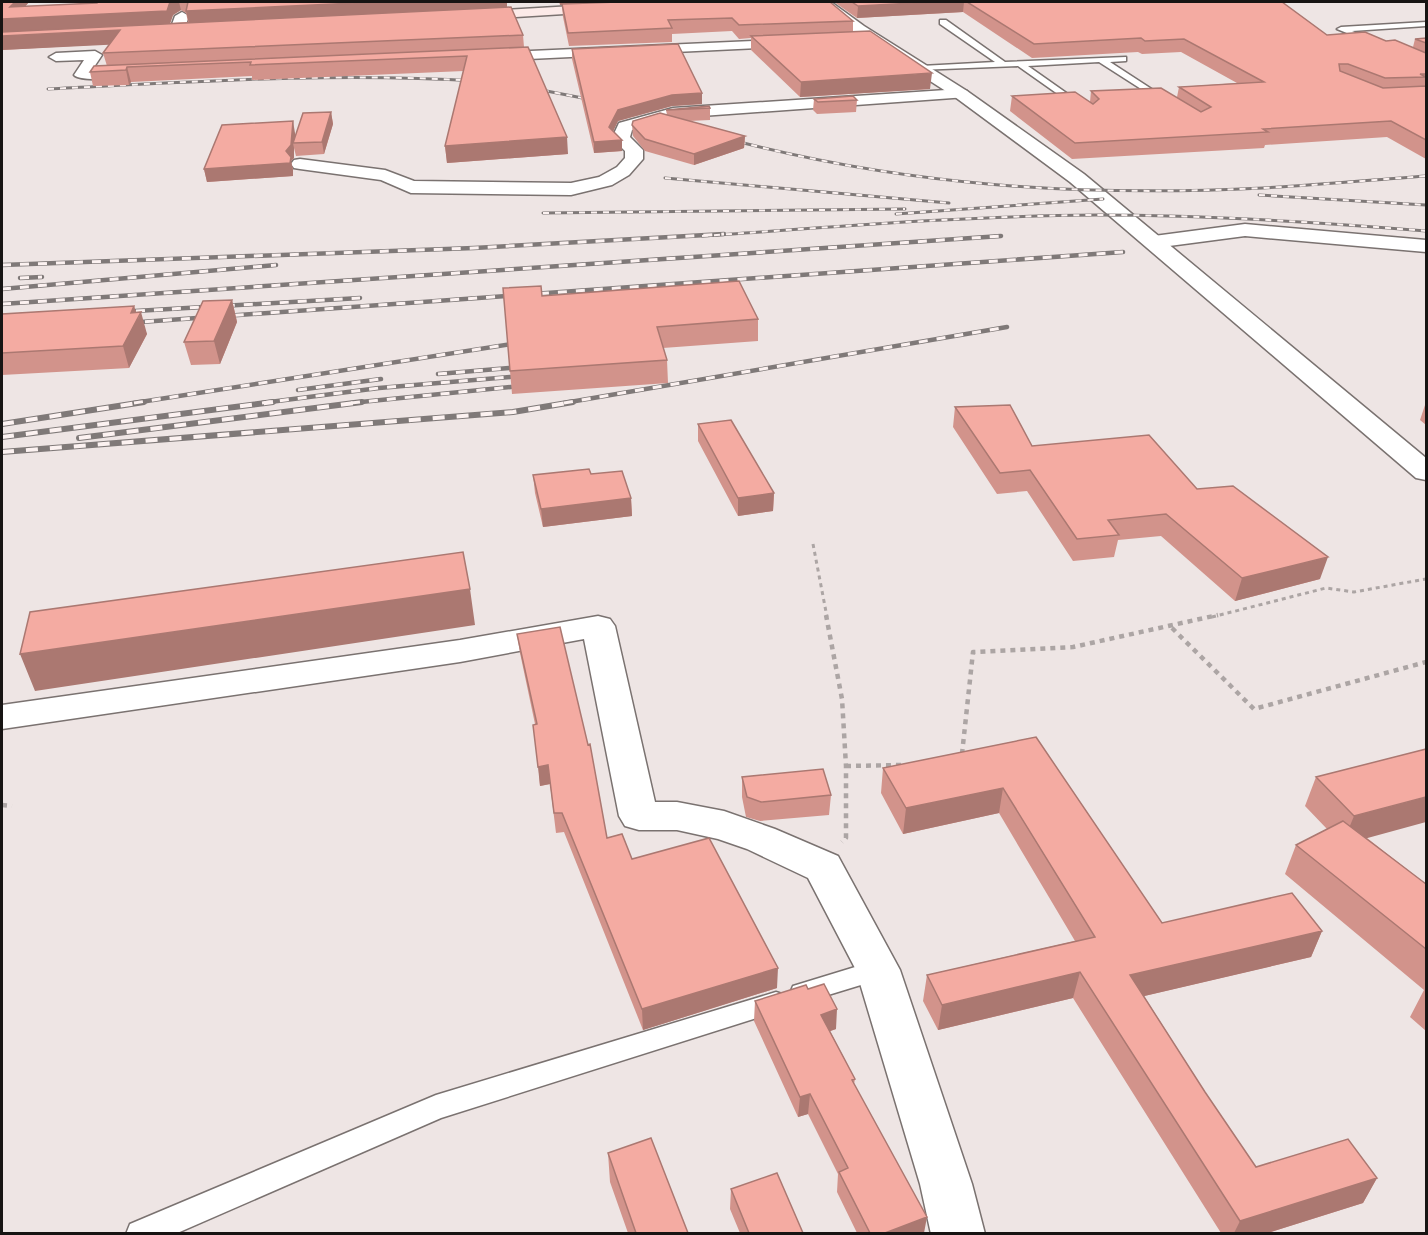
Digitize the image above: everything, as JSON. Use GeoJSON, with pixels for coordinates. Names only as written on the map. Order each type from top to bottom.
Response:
{"type":"FeatureCollection","features":[{"type":"Feature","properties":{"kind":"main road"},"geometry":{"type":"LineString","coordinates":[[453,13],[614,5]]}},
{"type":"Feature","properties":{"kind":"street"},"geometry":{"type":"LineString","coordinates":[[824,2],[875,39],[961,94],[1077,178],[1426,472]]}},
{"type":"Feature","properties":{"kind":"street"},"geometry":{"type":"LineString","coordinates":[[851,40],[875,39]]}},
{"type":"Feature","properties":{"kind":"street"},"geometry":{"type":"LineString","coordinates":[[472,57],[816,42]]}},
{"type":"Feature","properties":{"kind":"street"},"geometry":{"type":"LineString","coordinates":[[56,57],[95,56],[81,75],[152,72]]}},
{"type":"Feature","properties":{"kind":"street"},"geometry":{"type":"LineString","coordinates":[[300,164],[385,175],[411,188],[571,189],[605,181],[623,171],[634,159],[634,150],[621,138],[626,127],[673,113],[961,94]]}},
{"type":"Feature","properties":{"kind":"street"},"geometry":{"type":"LineString","coordinates":[[1154,242],[1245,230],[1426,246]]}},
{"type":"Feature","properties":{"kind":"street"},"geometry":{"type":"LineString","coordinates":[[2,717],[448,652],[598,626],[639,816],[677,816],[724,826],[761,839],[823,867],[878,970],[939,1162],[958,1233]]}},
{"type":"Feature","properties":{"kind":"lane"},"geometry":{"type":"LineString","coordinates":[[943,22],[1004,65]]}},
{"type":"Feature","properties":{"kind":"lane"},"geometry":{"type":"LineString","coordinates":[[1384,46],[1341,28],[1426,24]]}},
{"type":"Feature","properties":{"kind":"lane"},"geometry":{"type":"LineString","coordinates":[[921,68],[1123,59]]}},
{"type":"Feature","properties":{"kind":"lane"},"geometry":{"type":"LineString","coordinates":[[1101,60],[1170,104]]}},
{"type":"Feature","properties":{"kind":"lane"},"geometry":{"type":"LineString","coordinates":[[1020,64],[1090,114]]}},
{"type":"Feature","properties":{"kind":"lane"},"geometry":{"type":"LineString","coordinates":[[140,1233],[436,1107],[878,970]]}},
{"type":"Feature","properties":{"kind":"path"},"geometry":{"type":"LineString","coordinates":[[813,544],[842,699],[846,766],[846,838],[823,867]]}},
{"type":"Feature","properties":{"kind":"path"},"geometry":{"type":"LineString","coordinates":[[961,762],[973,652],[1073,647],[1172,627],[1326,588],[1353,592],[1426,579]]}},
{"type":"Feature","properties":{"kind":"path"},"geometry":{"type":"LineString","coordinates":[[1172,627],[1254,709],[1426,662]]}},
{"type":"Feature","properties":{"kind":"path"},"geometry":{"type":"LineString","coordinates":[[846,766],[908,765]]}},
{"type":"Feature","properties":{"kind":"path"},"geometry":{"type":"LineString","coordinates":[[2,805],[12,806]]}},
{"type":"Feature","properties":{"kind":"building"},"geometry":{"type":"Polygon","coordinates":[[[2,2],[15,2],[10,7],[98,2],[170,2],[167,11],[2,19],[2,2]]]}},
{"type":"Feature","properties":{"kind":"building"},"geometry":{"type":"Polygon","coordinates":[[[188,2],[376,2],[186,11],[188,2]]]}},
{"type":"Feature","properties":{"kind":"building"},"geometry":{"type":"Polygon","coordinates":[[[830,2],[853,21],[739,25],[732,18],[668,20],[672,28],[568,33],[562,4],[830,2]]]}},
{"type":"Feature","properties":{"kind":"building"},"geometry":{"type":"Polygon","coordinates":[[[852,2],[932,2],[858,6],[852,2]]]}},
{"type":"Feature","properties":{"kind":"building"},"geometry":{"type":"Polygon","coordinates":[[[967,2],[1282,2],[1327,35],[1365,32],[1386,41],[1395,40],[1426,53],[1426,74],[1420,74],[1426,77],[1385,78],[1348,64],[1339,64],[1340,71],[1383,88],[1426,86],[1426,140],[1391,121],[1263,129],[1268,132],[1075,143],[1012,96],[1075,92],[1093,104],[1099,99],[1091,91],[1161,88],[1201,112],[1211,107],[1179,87],[1264,82],[1184,39],[1145,41],[1141,38],[1034,44],[967,2]]]}},
{"type":"Feature","properties":{"kind":"building"},"geometry":{"type":"Polygon","coordinates":[[[511,7],[523,35],[103,53],[120,30],[2,36],[2,32],[511,7]]]}},
{"type":"Feature","properties":{"kind":"building"},"geometry":{"type":"Polygon","coordinates":[[[870,31],[932,73],[801,82],[751,36],[870,31]]]}},
{"type":"Feature","properties":{"kind":"building"},"geometry":{"type":"Polygon","coordinates":[[[1426,38],[1426,43],[1415,39],[1426,38]]]}},
{"type":"Feature","properties":{"kind":"building"},"geometry":{"type":"Polygon","coordinates":[[[678,44],[702,93],[672,95],[618,110],[609,127],[622,140],[594,142],[572,49],[678,44]]]}},
{"type":"Feature","properties":{"kind":"building"},"geometry":{"type":"Polygon","coordinates":[[[528,47],[567,137],[445,146],[467,56],[250,65],[251,62],[127,67],[126,70],[90,72],[94,66],[528,47]]]}},
{"type":"Feature","properties":{"kind":"building"},"geometry":{"type":"Polygon","coordinates":[[[853,96],[857,100],[818,102],[814,99],[853,96]]]}},
{"type":"Feature","properties":{"kind":"building"},"geometry":{"type":"Polygon","coordinates":[[[709,106],[710,108],[666,110],[709,106]]]}},
{"type":"Feature","properties":{"kind":"building"},"geometry":{"type":"Polygon","coordinates":[[[331,112],[322,142],[293,143],[303,113],[331,112]]]}},
{"type":"Feature","properties":{"kind":"building"},"geometry":{"type":"Polygon","coordinates":[[[660,113],[745,136],[694,154],[645,139],[632,125],[633,121],[660,113]]]}},
{"type":"Feature","properties":{"kind":"building"},"geometry":{"type":"Polygon","coordinates":[[[293,121],[291,145],[286,151],[291,157],[290,163],[204,169],[222,125],[293,121]]]}},
{"type":"Feature","properties":{"kind":"building"},"geometry":{"type":"Polygon","coordinates":[[[739,281],[758,319],[657,327],[667,360],[510,371],[503,288],[541,286],[542,296],[739,281]]]}},
{"type":"Feature","properties":{"kind":"building"},"geometry":{"type":"Polygon","coordinates":[[[232,300],[214,341],[184,342],[203,301],[232,300]]]}},
{"type":"Feature","properties":{"kind":"building"},"geometry":{"type":"Polygon","coordinates":[[[134,306],[131,313],[141,312],[123,346],[2,353],[2,314],[134,306]]]}},
{"type":"Feature","properties":{"kind":"building"},"geometry":{"type":"Polygon","coordinates":[[[1010,405],[1032,446],[1149,435],[1197,489],[1233,486],[1328,557],[1242,578],[1166,514],[1108,520],[1119,535],[1077,539],[1030,470],[1000,473],[955,407],[1010,405]]]}},
{"type":"Feature","properties":{"kind":"building"},"geometry":{"type":"Polygon","coordinates":[[[731,420],[774,493],[738,498],[698,424],[731,420]]]}},
{"type":"Feature","properties":{"kind":"building"},"geometry":{"type":"Polygon","coordinates":[[[589,469],[591,474],[622,471],[631,498],[541,509],[533,475],[589,469]]]}},
{"type":"Feature","properties":{"kind":"building"},"geometry":{"type":"Polygon","coordinates":[[[463,552],[470,589],[20,654],[30,612],[463,552]]]}},
{"type":"Feature","properties":{"kind":"building"},"geometry":{"type":"Polygon","coordinates":[[[560,627],[588,745],[590,744],[607,838],[622,834],[632,859],[709,838],[778,968],[642,1009],[562,813],[554,813],[548,765],[538,767],[533,725],[537,724],[517,634],[560,627]]]}},
{"type":"Feature","properties":{"kind":"building"},"geometry":{"type":"Polygon","coordinates":[[[1036,737],[1162,923],[1292,893],[1322,931],[1130,975],[1256,1167],[1348,1139],[1377,1178],[1240,1221],[1080,972],[942,1005],[927,975],[1095,937],[1003,788],[906,808],[883,768],[1036,737]]]}},
{"type":"Feature","properties":{"kind":"building"},"geometry":{"type":"Polygon","coordinates":[[[1426,749],[1426,797],[1354,816],[1316,777],[1426,749]]]}},
{"type":"Feature","properties":{"kind":"building"},"geometry":{"type":"Polygon","coordinates":[[[823,769],[831,795],[761,802],[747,797],[742,777],[823,769]]]}},
{"type":"Feature","properties":{"kind":"building"},"geometry":{"type":"Polygon","coordinates":[[[1343,821],[1426,884],[1426,949],[1296,845],[1343,821]]]}},
{"type":"Feature","properties":{"kind":"building"},"geometry":{"type":"Polygon","coordinates":[[[824,984],[837,1009],[821,1015],[855,1079],[852,1080],[927,1217],[885,1233],[870,1233],[839,1172],[848,1168],[810,1094],[800,1097],[755,1001],[806,985],[808,989],[824,984]]]}},
{"type":"Feature","properties":{"kind":"building"},"geometry":{"type":"Polygon","coordinates":[[[651,1138],[688,1233],[636,1233],[608,1153],[651,1138]]]}},
{"type":"Feature","properties":{"kind":"building"},"geometry":{"type":"Polygon","coordinates":[[[777,1173],[803,1233],[749,1233],[731,1189],[777,1173]]]}},
{"type":"Feature","properties":{"kind":"railway"},"geometry":{"type":"LineString","coordinates":[[48,89],[316,78],[370,77],[477,81]]}},
{"type":"Feature","properties":{"kind":"railway"},"geometry":{"type":"LineString","coordinates":[[531,88],[598,101]]}},
{"type":"Feature","properties":{"kind":"railway"},"geometry":{"type":"LineString","coordinates":[[728,139],[861,168],[927,178],[1060,189],[1127,191],[1284,187],[1426,176]]}},
{"type":"Feature","properties":{"kind":"railway"},"geometry":{"type":"LineString","coordinates":[[665,178],[949,203]]}},
{"type":"Feature","properties":{"kind":"railway"},"geometry":{"type":"LineString","coordinates":[[1259,195],[1426,205]]}},
{"type":"Feature","properties":{"kind":"railway"},"geometry":{"type":"LineString","coordinates":[[896,214],[1103,199]]}},
{"type":"Feature","properties":{"kind":"railway"},"geometry":{"type":"LineString","coordinates":[[543,213],[905,209]]}},
{"type":"Feature","properties":{"kind":"railway"},"geometry":{"type":"LineString","coordinates":[[702,236],[948,220],[1096,215],[1261,220],[1426,231]]}},
{"type":"Feature","properties":{"kind":"railway"},"geometry":{"type":"LineString","coordinates":[[2,265],[474,248],[724,234]]}},
{"type":"Feature","properties":{"kind":"railway"},"geometry":{"type":"LineString","coordinates":[[2,304],[1001,236]]}},
{"type":"Feature","properties":{"kind":"railway"},"geometry":{"type":"LineString","coordinates":[[127,323],[1123,252]]}},
{"type":"Feature","properties":{"kind":"railway"},"geometry":{"type":"LineString","coordinates":[[2,289],[276,265]]}},
{"type":"Feature","properties":{"kind":"railway"},"geometry":{"type":"LineString","coordinates":[[20,278],[42,277]]}},
{"type":"Feature","properties":{"kind":"railway"},"geometry":{"type":"LineString","coordinates":[[118,312],[360,298]]}},
{"type":"Feature","properties":{"kind":"railway"},"geometry":{"type":"LineString","coordinates":[[564,403],[1007,327]]}},
{"type":"Feature","properties":{"kind":"railway"},"geometry":{"type":"LineString","coordinates":[[134,403],[524,342]]}},
{"type":"Feature","properties":{"kind":"railway"},"geometry":{"type":"LineString","coordinates":[[438,374],[509,368]]}},
{"type":"Feature","properties":{"kind":"railway"},"geometry":{"type":"LineString","coordinates":[[262,403],[379,388],[510,377]]}},
{"type":"Feature","properties":{"kind":"railway"},"geometry":{"type":"LineString","coordinates":[[298,390],[381,379]]}},
{"type":"Feature","properties":{"kind":"railway"},"geometry":{"type":"LineString","coordinates":[[351,403],[511,387]]}},
{"type":"Feature","properties":{"kind":"railway"},"geometry":{"type":"LineString","coordinates":[[2,424],[144,402]]}},
{"type":"Feature","properties":{"kind":"railway"},"geometry":{"type":"LineString","coordinates":[[2,437],[273,402]]}},
{"type":"Feature","properties":{"kind":"railway"},"geometry":{"type":"LineString","coordinates":[[79,438],[362,402]]}},
{"type":"Feature","properties":{"kind":"railway"},"geometry":{"type":"LineString","coordinates":[[2,452],[513,412],[573,402]]}}]}
